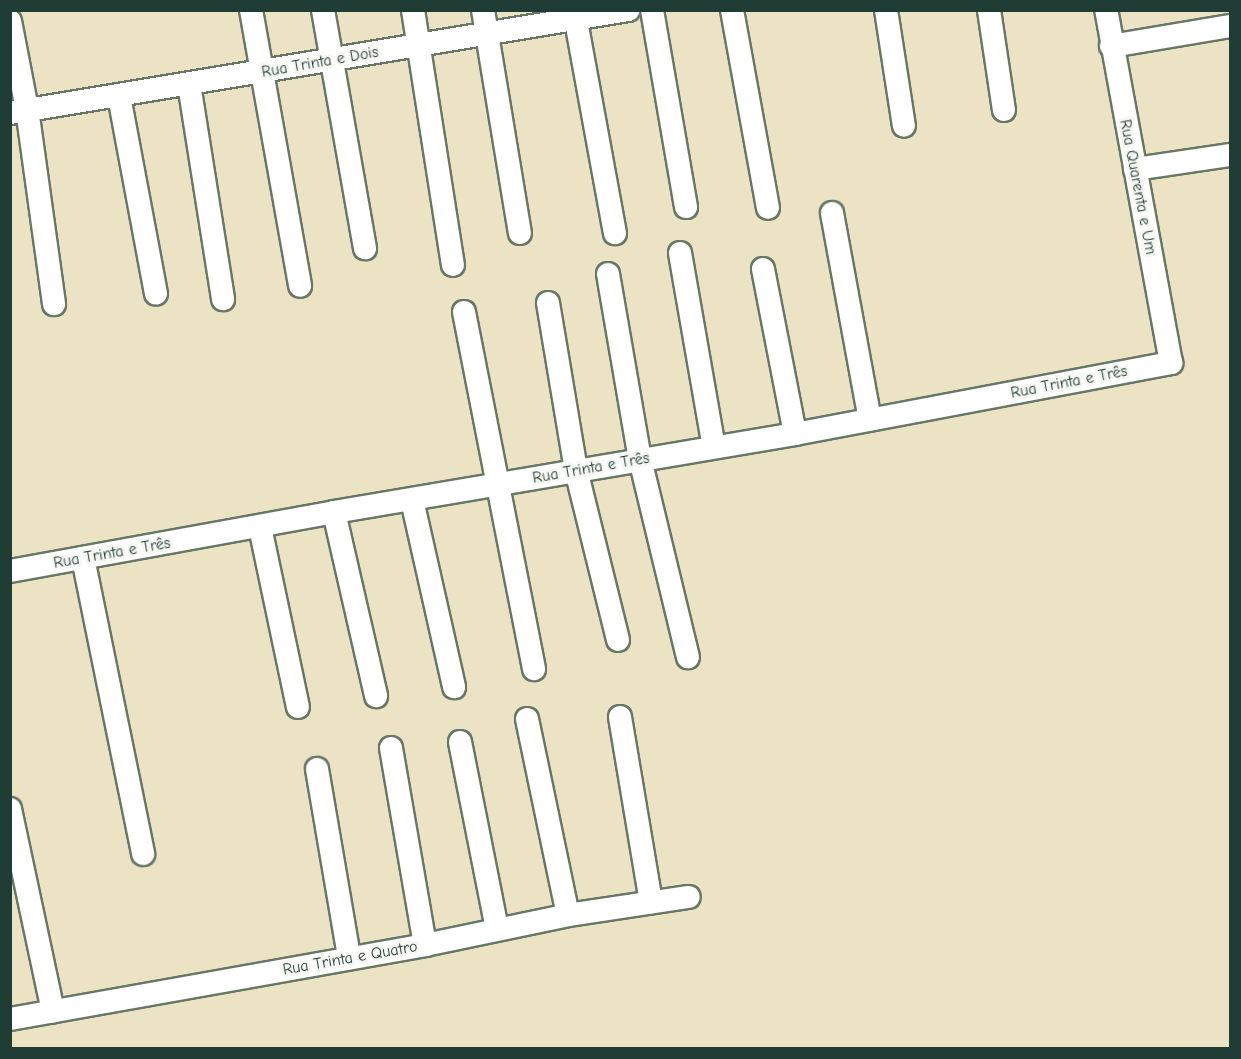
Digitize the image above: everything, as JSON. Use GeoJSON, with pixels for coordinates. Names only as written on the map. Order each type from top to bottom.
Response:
{"type":"FeatureCollection","features":[{"type":"Feature","properties":{"kind":"street"},"geometry":{"type":"LineString","coordinates":[[251,10],[300,286]]}},
{"type":"Feature","properties":{"kind":"street"},"geometry":{"type":"LineString","coordinates":[[323,10],[365,248]]}},
{"type":"Feature","properties":{"kind":"street"},"geometry":{"type":"LineString","coordinates":[[413,10],[453,266]]}},
{"type":"Feature","properties":{"kind":"street"},"geometry":{"type":"LineString","coordinates":[[483,10],[520,233]]}},
{"type":"Feature","properties":{"kind":"street","name":"Rua Trinta e Dois"},"geometry":{"type":"LineString","coordinates":[[19,111],[419,46],[575,15],[628,10]]}},
{"type":"Feature","properties":{"kind":"street"},"geometry":{"type":"LineString","coordinates":[[652,10],[686,207]]}},
{"type":"Feature","properties":{"kind":"street"},"geometry":{"type":"LineString","coordinates":[[732,10],[768,208]]}},
{"type":"Feature","properties":{"kind":"street"},"geometry":{"type":"LineString","coordinates":[[886,10],[904,126]]}},
{"type":"Feature","properties":{"kind":"street"},"geometry":{"type":"LineString","coordinates":[[989,10],[1004,110]]}},
{"type":"Feature","properties":{"kind":"street","name":"Rua Quarenta e Um"},"geometry":{"type":"LineString","coordinates":[[1106,10],[1171,363]]}},
{"type":"Feature","properties":{"kind":"street"},"geometry":{"type":"LineString","coordinates":[[575,15],[615,233]]}},
{"type":"Feature","properties":{"kind":"street"},"geometry":{"type":"LineString","coordinates":[[10,21],[19,111],[54,304]]}},
{"type":"Feature","properties":{"kind":"street"},"geometry":{"type":"LineString","coordinates":[[1111,46],[1230,26]]}},
{"type":"Feature","properties":{"kind":"street"},"geometry":{"type":"LineString","coordinates":[[189,84],[223,299]]}},
{"type":"Feature","properties":{"kind":"street"},"geometry":{"type":"LineString","coordinates":[[119,96],[156,294]]}},
{"type":"Feature","properties":{"kind":"street"},"geometry":{"type":"LineString","coordinates":[[1135,169],[1230,155]]}},
{"type":"Feature","properties":{"kind":"street"},"geometry":{"type":"LineString","coordinates":[[832,213],[870,420]]}},
{"type":"Feature","properties":{"kind":"street"},"geometry":{"type":"LineString","coordinates":[[680,253],[714,447]]}},
{"type":"Feature","properties":{"kind":"street"},"geometry":{"type":"LineString","coordinates":[[763,270],[795,434]]}},
{"type":"Feature","properties":{"kind":"street"},"geometry":{"type":"LineString","coordinates":[[608,274],[640,459],[688,657]]}},
{"type":"Feature","properties":{"kind":"street"},"geometry":{"type":"LineString","coordinates":[[548,303],[576,470],[618,640]]}},
{"type":"Feature","properties":{"kind":"street"},"geometry":{"type":"LineString","coordinates":[[464,312],[534,669]]}},
{"type":"Feature","properties":{"kind":"street","name":"Rua Trinta e Três"},"geometry":{"type":"LineString","coordinates":[[10,571],[334,512],[795,434],[1171,363]]}},
{"type":"Feature","properties":{"kind":"street"},"geometry":{"type":"LineString","coordinates":[[412,500],[454,687]]}},
{"type":"Feature","properties":{"kind":"street"},"geometry":{"type":"LineString","coordinates":[[334,512],[376,696]]}},
{"type":"Feature","properties":{"kind":"street"},"geometry":{"type":"LineString","coordinates":[[260,527],[298,707]]}},
{"type":"Feature","properties":{"kind":"street"},"geometry":{"type":"LineString","coordinates":[[83,558],[143,854]]}},
{"type":"Feature","properties":{"kind":"street"},"geometry":{"type":"LineString","coordinates":[[620,717],[651,902]]}},
{"type":"Feature","properties":{"kind":"street"},"geometry":{"type":"LineString","coordinates":[[527,719],[568,915]]}},
{"type":"Feature","properties":{"kind":"street"},"geometry":{"type":"LineString","coordinates":[[460,742],[497,929]]}},
{"type":"Feature","properties":{"kind":"street"},"geometry":{"type":"LineString","coordinates":[[391,748],[425,945]]}},
{"type":"Feature","properties":{"kind":"street"},"geometry":{"type":"LineString","coordinates":[[317,769],[349,957]]}},
{"type":"Feature","properties":{"kind":"street"},"geometry":{"type":"LineString","coordinates":[[10,809],[53,1011]]}},
{"type":"Feature","properties":{"kind":"street","name":"Rua Trinta e Quatro"},"geometry":{"type":"LineString","coordinates":[[10,1019],[425,945],[568,915],[689,897]]}}]}
